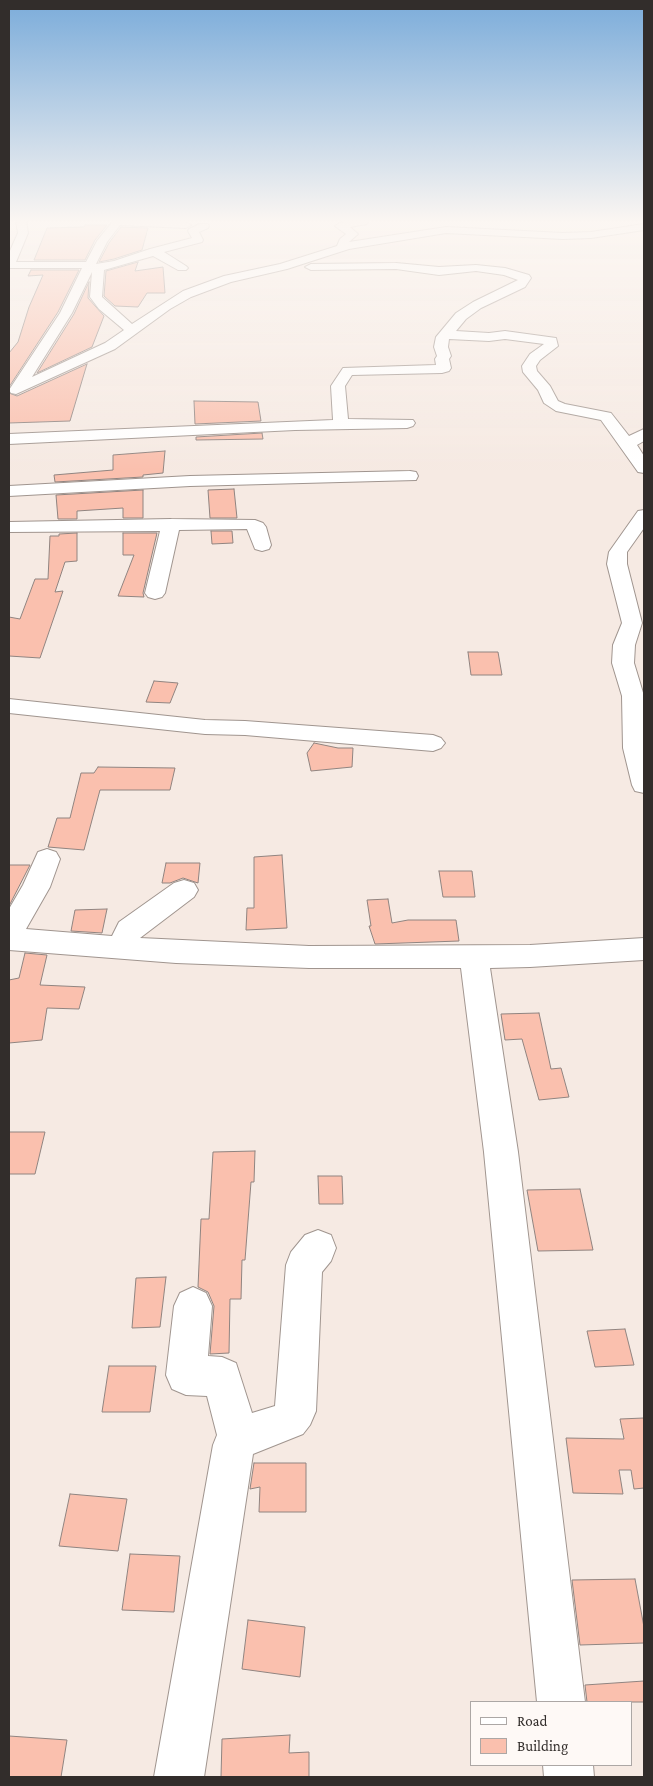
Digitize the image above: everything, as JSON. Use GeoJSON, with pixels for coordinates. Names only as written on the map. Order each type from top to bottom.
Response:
{"type":"FeatureCollection","features":[{"type":"Feature","properties":{"kind":"street"},"geometry":{"type":"LineString","coordinates":[[72,303],[14,394],[95,354],[171,303]]}},
{"type":"Feature","properties":{"kind":"street"},"geometry":{"type":"LineString","coordinates":[[101,303],[133,330]]}},
{"type":"Feature","properties":{"kind":"street"},"geometry":{"type":"LineString","coordinates":[[341,424],[338,386],[348,371],[443,368],[444,356],[441,345],[446,335],[461,316],[480,303]]}},
{"type":"Feature","properties":{"kind":"street"},"geometry":{"type":"LineString","coordinates":[[446,335],[489,337],[505,335],[549,340],[552,344],[551,346],[535,357],[529,366],[530,372],[545,389],[548,400],[561,408],[606,416],[644,468]]}},
{"type":"Feature","properties":{"kind":"street"},"geometry":{"type":"LineString","coordinates":[[9,439],[246,427],[407,423]]}},
{"type":"Feature","properties":{"kind":"street"},"geometry":{"type":"LineString","coordinates":[[246,427],[258,440]]}},
{"type":"Feature","properties":{"kind":"street"},"geometry":{"type":"LineString","coordinates":[[129,433],[150,441],[154,445]]}},
{"type":"Feature","properties":{"kind":"street"},"geometry":{"type":"LineString","coordinates":[[629,448],[630,443],[644,434]]}},
{"type":"Feature","properties":{"kind":"street"},"geometry":{"type":"LineString","coordinates":[[9,491],[190,481],[410,476]]}},
{"type":"Feature","properties":{"kind":"street"},"geometry":{"type":"LineString","coordinates":[[644,515],[618,552],[617,564],[632,623],[624,645],[623,663],[633,696],[635,748],[644,785]]}},
{"type":"Feature","properties":{"kind":"street"},"geometry":{"type":"LineString","coordinates":[[155,593],[171,524]]}},
{"type":"Feature","properties":{"kind":"street"},"geometry":{"type":"LineString","coordinates":[[9,527],[254,524],[257,526],[262,545]]}},
{"type":"Feature","properties":{"kind":"street"},"geometry":{"type":"LineString","coordinates":[[9,706],[205,727],[245,728],[433,743]]}},
{"type":"Feature","properties":{"kind":"street"},"geometry":{"type":"LineString","coordinates":[[9,932],[36,887],[47,859]]}},
{"type":"Feature","properties":{"kind":"street"},"geometry":{"type":"LineString","coordinates":[[121,947],[129,930],[184,890]]}},
{"type":"Feature","properties":{"kind":"street"},"geometry":{"type":"LineString","coordinates":[[9,939],[176,952],[309,957],[530,956],[644,950]]}},
{"type":"Feature","properties":{"kind":"street"},"geometry":{"type":"LineString","coordinates":[[474,956],[501,1152],[561,1701]]}},
{"type":"Feature","properties":{"kind":"street"},"geometry":{"type":"LineString","coordinates":[[179,1777],[215,1564],[228,1468],[234,1445],[238,1438],[274,1427],[289,1420],[296,1411],[304,1265],[318,1248]]}},
{"type":"Feature","properties":{"kind":"street"},"geometry":{"type":"LineString","coordinates":[[193,1306],[186,1375],[222,1378],[238,1438]]}},
{"type":"Feature","properties":{"kind":"building"},"geometry":{"type":"Polygon","coordinates":[[[31,303],[62,303],[9,387],[9,353],[18,342],[31,303]]]}},
{"type":"Feature","properties":{"kind":"building"},"geometry":{"type":"Polygon","coordinates":[[[79,303],[93,303],[104,316],[92,347],[37,373],[79,303]]]}},
{"type":"Feature","properties":{"kind":"building"},"geometry":{"type":"Polygon","coordinates":[[[112,303],[140,303],[138,307],[115,306],[112,303]]]}},
{"type":"Feature","properties":{"kind":"building"},"geometry":{"type":"Polygon","coordinates":[[[87,364],[70,421],[9,423],[9,393],[17,396],[87,364]]]}},
{"type":"Feature","properties":{"kind":"building"},"geometry":{"type":"Polygon","coordinates":[[[194,401],[258,402],[261,421],[195,424],[194,401]]]}},
{"type":"Feature","properties":{"kind":"building"},"geometry":{"type":"Polygon","coordinates":[[[262,433],[263,439],[196,440],[196,437],[262,433]]]}},
{"type":"Feature","properties":{"kind":"building"},"geometry":{"type":"Polygon","coordinates":[[[165,451],[163,473],[143,475],[143,477],[55,482],[54,475],[113,470],[113,455],[165,451]]]}},
{"type":"Feature","properties":{"kind":"building"},"geometry":{"type":"Polygon","coordinates":[[[234,489],[237,518],[210,518],[208,490],[234,489]]]}},
{"type":"Feature","properties":{"kind":"building"},"geometry":{"type":"Polygon","coordinates":[[[143,490],[143,518],[123,518],[123,508],[77,511],[77,519],[58,519],[56,495],[143,490]]]}},
{"type":"Feature","properties":{"kind":"building"},"geometry":{"type":"Polygon","coordinates":[[[211,531],[232,531],[233,543],[212,544],[211,531]]]}},
{"type":"Feature","properties":{"kind":"building"},"geometry":{"type":"Polygon","coordinates":[[[77,533],[77,561],[65,562],[55,592],[63,591],[40,658],[9,656],[9,617],[20,619],[35,579],[48,579],[50,536],[77,533]]]}},
{"type":"Feature","properties":{"kind":"building"},"geometry":{"type":"Polygon","coordinates":[[[123,533],[157,533],[143,593],[144,597],[118,596],[134,555],[123,555],[123,533]]]}},
{"type":"Feature","properties":{"kind":"building"},"geometry":{"type":"Polygon","coordinates":[[[468,652],[498,652],[502,675],[471,675],[468,652]]]}},
{"type":"Feature","properties":{"kind":"building"},"geometry":{"type":"Polygon","coordinates":[[[154,681],[178,683],[170,703],[146,702],[154,681]]]}},
{"type":"Feature","properties":{"kind":"building"},"geometry":{"type":"Polygon","coordinates":[[[314,743],[338,748],[353,748],[352,767],[311,771],[307,753],[314,743]]]}},
{"type":"Feature","properties":{"kind":"building"},"geometry":{"type":"Polygon","coordinates":[[[98,767],[175,768],[170,790],[100,790],[84,850],[48,847],[57,818],[70,818],[81,773],[94,773],[98,767]]]}},
{"type":"Feature","properties":{"kind":"building"},"geometry":{"type":"Polygon","coordinates":[[[282,855],[287,928],[246,930],[247,908],[254,908],[254,857],[282,855]]]}},
{"type":"Feature","properties":{"kind":"building"},"geometry":{"type":"Polygon","coordinates":[[[166,863],[200,863],[198,883],[183,878],[170,883],[162,883],[166,863]]]}},
{"type":"Feature","properties":{"kind":"building"},"geometry":{"type":"Polygon","coordinates":[[[9,865],[30,865],[9,906],[9,865]]]}},
{"type":"Feature","properties":{"kind":"building"},"geometry":{"type":"Polygon","coordinates":[[[439,871],[472,871],[475,897],[443,897],[439,871]]]}},
{"type":"Feature","properties":{"kind":"building"},"geometry":{"type":"Polygon","coordinates":[[[388,899],[392,923],[408,920],[456,920],[459,941],[375,944],[369,926],[371,926],[367,900],[388,899]]]}},
{"type":"Feature","properties":{"kind":"building"},"geometry":{"type":"Polygon","coordinates":[[[107,909],[102,933],[71,931],[75,910],[107,909]]]}},
{"type":"Feature","properties":{"kind":"building"},"geometry":{"type":"Polygon","coordinates":[[[25,953],[47,955],[40,985],[85,987],[79,1009],[47,1008],[42,1040],[9,1043],[9,980],[19,978],[25,953]]]}},
{"type":"Feature","properties":{"kind":"building"},"geometry":{"type":"Polygon","coordinates":[[[539,1013],[551,1069],[561,1068],[569,1097],[539,1100],[522,1039],[505,1040],[501,1014],[539,1013]]]}},
{"type":"Feature","properties":{"kind":"building"},"geometry":{"type":"Polygon","coordinates":[[[9,1132],[45,1132],[35,1174],[9,1174],[9,1132]]]}},
{"type":"Feature","properties":{"kind":"building"},"geometry":{"type":"Polygon","coordinates":[[[255,1151],[254,1182],[251,1182],[245,1260],[242,1260],[241,1299],[230,1299],[229,1353],[210,1354],[214,1306],[208,1292],[198,1287],[201,1219],[209,1219],[213,1152],[255,1151]]]}},
{"type":"Feature","properties":{"kind":"building"},"geometry":{"type":"Polygon","coordinates":[[[318,1176],[342,1176],[343,1204],[319,1204],[318,1176]]]}},
{"type":"Feature","properties":{"kind":"building"},"geometry":{"type":"Polygon","coordinates":[[[580,1189],[593,1250],[538,1251],[527,1190],[580,1189]]]}},
{"type":"Feature","properties":{"kind":"building"},"geometry":{"type":"Polygon","coordinates":[[[166,1277],[160,1327],[132,1328],[136,1278],[166,1277]]]}},
{"type":"Feature","properties":{"kind":"building"},"geometry":{"type":"Polygon","coordinates":[[[625,1329],[634,1365],[595,1367],[587,1331],[625,1329]]]}},
{"type":"Feature","properties":{"kind":"building"},"geometry":{"type":"Polygon","coordinates":[[[109,1366],[156,1366],[150,1412],[102,1412],[109,1366]]]}},
{"type":"Feature","properties":{"kind":"building"},"geometry":{"type":"Polygon","coordinates":[[[644,1418],[644,1488],[634,1489],[631,1470],[619,1470],[623,1494],[573,1493],[566,1438],[624,1439],[620,1419],[644,1418]]]}},
{"type":"Feature","properties":{"kind":"building"},"geometry":{"type":"Polygon","coordinates":[[[254,1463],[306,1463],[306,1512],[259,1512],[260,1487],[250,1489],[254,1463]]]}},
{"type":"Feature","properties":{"kind":"building"},"geometry":{"type":"Polygon","coordinates":[[[70,1494],[127,1499],[118,1551],[59,1546],[70,1494]]]}},
{"type":"Feature","properties":{"kind":"building"},"geometry":{"type":"Polygon","coordinates":[[[130,1554],[180,1556],[174,1612],[122,1610],[130,1554]]]}},
{"type":"Feature","properties":{"kind":"building"},"geometry":{"type":"Polygon","coordinates":[[[635,1579],[644,1627],[644,1643],[580,1645],[572,1580],[635,1579]]]}},
{"type":"Feature","properties":{"kind":"building"},"geometry":{"type":"Polygon","coordinates":[[[248,1620],[305,1627],[300,1677],[242,1669],[248,1620]]]}},
{"type":"Feature","properties":{"kind":"building"},"geometry":{"type":"Polygon","coordinates":[[[644,1681],[644,1702],[587,1701],[585,1685],[644,1681]]]}},
{"type":"Feature","properties":{"kind":"building"},"geometry":{"type":"Polygon","coordinates":[[[290,1735],[289,1753],[309,1752],[309,1777],[221,1777],[222,1739],[290,1735]]]}},
{"type":"Feature","properties":{"kind":"building"},"geometry":{"type":"Polygon","coordinates":[[[9,1736],[67,1740],[61,1777],[9,1777],[9,1736]]]}}]}
